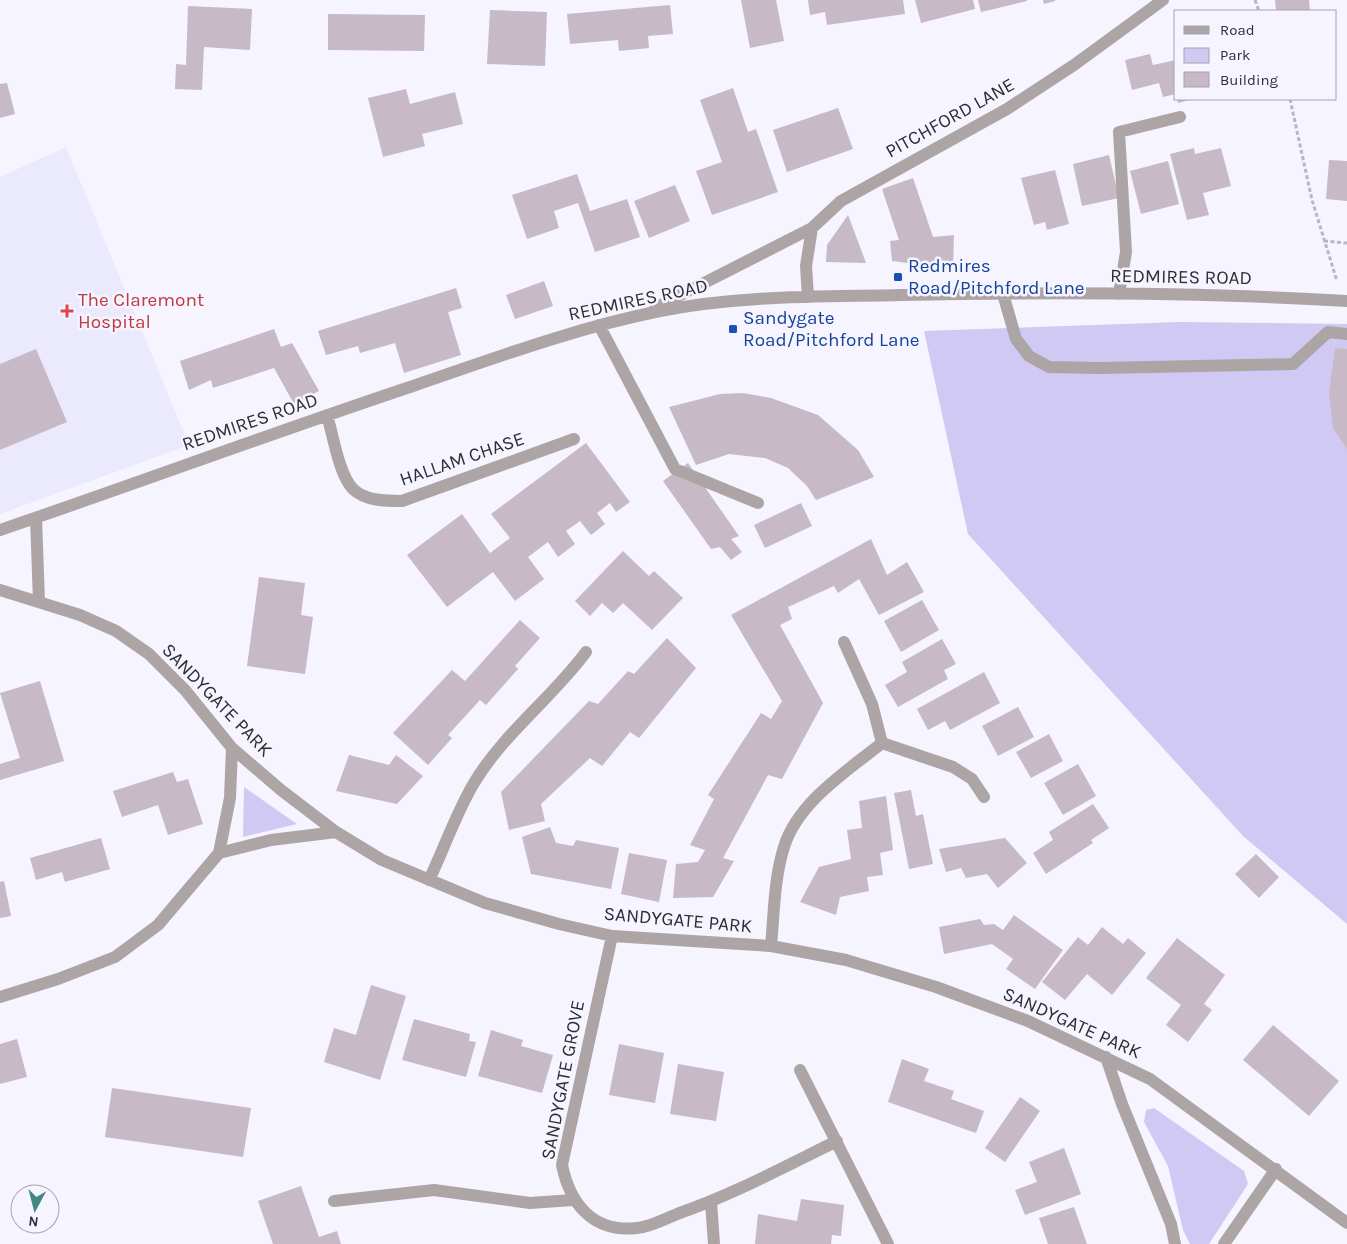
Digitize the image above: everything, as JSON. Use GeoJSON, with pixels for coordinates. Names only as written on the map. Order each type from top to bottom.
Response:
{"type":"FeatureCollection","features":[{"type":"Feature","properties":{"kind":"street","name":"PITCHFORD LANE"},"geometry":{"type":"LineString","coordinates":[[639,316],[812,228],[841,201],[1007,109],[1074,65],[1163,0]]}},
{"type":"Feature","properties":{"kind":"street"},"geometry":{"type":"LineString","coordinates":[[1119,294],[1126,252],[1119,132],[1180,117]]}},
{"type":"Feature","properties":{"kind":"street"},"geometry":{"type":"LineString","coordinates":[[808,297],[806,266],[812,228]]}},
{"type":"Feature","properties":{"kind":"street","name":"REDMIRES ROAD"},"geometry":{"type":"LineString","coordinates":[[0,530],[326,415],[561,336],[639,316],[731,301],[808,297],[1152,293],[1345,301]]}},
{"type":"Feature","properties":{"kind":"street"},"geometry":{"type":"LineString","coordinates":[[1003,294],[1016,338],[1029,356],[1049,367],[1100,368],[1293,364],[1328,332],[1347,334]]}},
{"type":"Feature","properties":{"kind":"street"},"geometry":{"type":"LineString","coordinates":[[599,325],[675,469],[758,503]]}},
{"type":"Feature","properties":{"kind":"street","name":"HALLAM CHASE"},"geometry":{"type":"LineString","coordinates":[[326,415],[346,478],[354,490],[378,501],[402,501],[574,439]]}},
{"type":"Feature","properties":{"kind":"street"},"geometry":{"type":"LineString","coordinates":[[36,518],[39,602]]}},
{"type":"Feature","properties":{"kind":"street","name":"SANDYGATE PARK"},"geometry":{"type":"LineString","coordinates":[[0,590],[80,615],[116,631],[148,654],[185,690],[232,748],[281,790],[336,832],[382,860],[485,904],[559,924],[612,936],[771,946],[846,960],[936,987],[1028,1021],[1150,1079],[1276,1169],[1347,1223]]}},
{"type":"Feature","properties":{"kind":"street"},"geometry":{"type":"LineString","coordinates":[[844,642],[872,704],[882,743]]}},
{"type":"Feature","properties":{"kind":"street"},"geometry":{"type":"LineString","coordinates":[[429,880],[474,783],[494,756],[573,670],[586,652]]}},
{"type":"Feature","properties":{"kind":"street"},"geometry":{"type":"LineString","coordinates":[[882,743],[953,766],[972,779],[984,797]]}},
{"type":"Feature","properties":{"kind":"street"},"geometry":{"type":"LineString","coordinates":[[771,946],[777,879],[784,846],[801,814],[825,789],[882,743]]}},
{"type":"Feature","properties":{"kind":"street"},"geometry":{"type":"LineString","coordinates":[[0,997],[58,979],[115,957],[158,925],[219,853],[230,798],[232,748]]}},
{"type":"Feature","properties":{"kind":"street"},"geometry":{"type":"LineString","coordinates":[[219,853],[271,840],[336,832]]}},
{"type":"Feature","properties":{"kind":"street","name":"SANDYGATE GROVE"},"geometry":{"type":"LineString","coordinates":[[612,936],[562,1165],[573,1200],[584,1212],[600,1222],[615,1227],[638,1228],[711,1202],[837,1141]]}},
{"type":"Feature","properties":{"kind":"street"},"geometry":{"type":"LineString","coordinates":[[1106,1057],[1122,1104],[1171,1224],[1175,1244]]}},
{"type":"Feature","properties":{"kind":"street"},"geometry":{"type":"LineString","coordinates":[[800,1070],[888,1244]]}},
{"type":"Feature","properties":{"kind":"street"},"geometry":{"type":"LineString","coordinates":[[1224,1244],[1276,1169]]}},
{"type":"Feature","properties":{"kind":"street"},"geometry":{"type":"LineString","coordinates":[[334,1201],[434,1190],[530,1203],[573,1200]]}},
{"type":"Feature","properties":{"kind":"street"},"geometry":{"type":"LineString","coordinates":[[711,1202],[714,1244]]}},
{"type":"Feature","properties":{"kind":"path"},"geometry":{"type":"LineString","coordinates":[[1290,100],[1312,200],[1324,242],[1345,301]]}},
{"type":"Feature","properties":{"kind":"path"},"geometry":{"type":"LineString","coordinates":[[1324,242],[1347,243]]}},
{"type":"Feature","properties":{"kind":"shaded area","name":"The Claremont Hospital"},"geometry":{"type":"Polygon","coordinates":[[[66,147],[189,445],[0,514],[0,177],[66,147]]]}},
{"type":"Feature","properties":{"kind":"green space"},"geometry":{"type":"Polygon","coordinates":[[[1179,322],[1347,324],[1347,924],[1243,836],[968,534],[924,331],[1179,322]]]}},
{"type":"Feature","properties":{"kind":"green space"},"geometry":{"type":"Polygon","coordinates":[[[244,787],[297,824],[243,837],[244,787]]]}},
{"type":"Feature","properties":{"kind":"green space"},"geometry":{"type":"Polygon","coordinates":[[[1154,1108],[1244,1171],[1248,1184],[1209,1244],[1190,1244],[1183,1230],[1168,1166],[1144,1122],[1146,1110],[1154,1108]]]}},
{"type":"Feature","properties":{"kind":"building"},"geometry":{"type":"Polygon","coordinates":[[[741,0],[776,0],[784,41],[750,48],[741,0]]]}},
{"type":"Feature","properties":{"kind":"building"},"geometry":{"type":"Polygon","coordinates":[[[808,0],[903,0],[905,14],[827,25],[825,12],[810,15],[808,0]]]}},
{"type":"Feature","properties":{"kind":"building"},"geometry":{"type":"Polygon","coordinates":[[[915,0],[973,0],[975,9],[921,23],[915,0]]]}},
{"type":"Feature","properties":{"kind":"building"},"geometry":{"type":"Polygon","coordinates":[[[978,0],[1027,0],[1027,1],[981,12],[978,0]]]}},
{"type":"Feature","properties":{"kind":"building"},"geometry":{"type":"Polygon","coordinates":[[[1043,0],[1055,0],[1055,1],[1044,4],[1043,0]]]}},
{"type":"Feature","properties":{"kind":"building"},"geometry":{"type":"Polygon","coordinates":[[[1275,0],[1309,0],[1310,10],[1276,10],[1275,0]]]}},
{"type":"Feature","properties":{"kind":"building"},"geometry":{"type":"Polygon","coordinates":[[[670,5],[673,34],[648,36],[649,48],[619,51],[618,40],[570,44],[567,14],[670,5]]]}},
{"type":"Feature","properties":{"kind":"building"},"geometry":{"type":"Polygon","coordinates":[[[188,6],[252,9],[250,50],[204,47],[202,90],[175,89],[176,64],[186,65],[188,6]]]}},
{"type":"Feature","properties":{"kind":"building"},"geometry":{"type":"Polygon","coordinates":[[[490,10],[547,12],[545,66],[487,64],[490,10]]]}},
{"type":"Feature","properties":{"kind":"building"},"geometry":{"type":"Polygon","coordinates":[[[328,14],[425,15],[424,51],[328,50],[328,14]]]}},
{"type":"Feature","properties":{"kind":"building"},"geometry":{"type":"Polygon","coordinates":[[[1150,54],[1153,65],[1174,60],[1174,94],[1163,97],[1159,83],[1132,90],[1125,60],[1150,54]]]}},
{"type":"Feature","properties":{"kind":"building"},"geometry":{"type":"Polygon","coordinates":[[[7,83],[15,114],[0,118],[0,84],[7,83]]]}},
{"type":"Feature","properties":{"kind":"building"},"geometry":{"type":"Polygon","coordinates":[[[733,88],[748,132],[756,129],[778,192],[712,215],[696,171],[722,162],[700,100],[733,88]]]}},
{"type":"Feature","properties":{"kind":"building"},"geometry":{"type":"Polygon","coordinates":[[[406,89],[410,104],[455,92],[463,124],[422,134],[425,146],[383,157],[368,98],[406,89]]]}},
{"type":"Feature","properties":{"kind":"building"},"geometry":{"type":"Polygon","coordinates":[[[1177,100],[1189,100],[1178,103],[1177,100]]]}},
{"type":"Feature","properties":{"kind":"building"},"geometry":{"type":"Polygon","coordinates":[[[838,108],[853,149],[787,172],[773,130],[838,108]]]}},
{"type":"Feature","properties":{"kind":"building"},"geometry":{"type":"Polygon","coordinates":[[[1194,148],[1195,154],[1221,148],[1231,186],[1203,193],[1209,215],[1187,220],[1170,154],[1194,148]]]}},
{"type":"Feature","properties":{"kind":"building"},"geometry":{"type":"Polygon","coordinates":[[[1109,155],[1119,198],[1082,206],[1073,164],[1109,155]]]}},
{"type":"Feature","properties":{"kind":"building"},"geometry":{"type":"Polygon","coordinates":[[[1329,160],[1347,161],[1347,201],[1326,199],[1329,160]]]}},
{"type":"Feature","properties":{"kind":"building"},"geometry":{"type":"Polygon","coordinates":[[[1168,161],[1179,204],[1141,214],[1130,171],[1168,161]]]}},
{"type":"Feature","properties":{"kind":"building"},"geometry":{"type":"Polygon","coordinates":[[[1055,170],[1069,224],[1047,230],[1045,222],[1034,225],[1021,178],[1055,170]]]}},
{"type":"Feature","properties":{"kind":"building"},"geometry":{"type":"Polygon","coordinates":[[[577,174],[590,211],[627,199],[640,237],[595,252],[578,203],[554,211],[559,228],[527,239],[512,195],[577,174]]]}},
{"type":"Feature","properties":{"kind":"building"},"geometry":{"type":"Polygon","coordinates":[[[913,178],[933,237],[954,235],[953,269],[892,261],[890,241],[899,240],[882,189],[913,178]]]}},
{"type":"Feature","properties":{"kind":"building"},"geometry":{"type":"Polygon","coordinates":[[[675,185],[690,221],[649,238],[634,201],[675,185]]]}},
{"type":"Feature","properties":{"kind":"building"},"geometry":{"type":"Polygon","coordinates":[[[848,215],[866,263],[826,262],[827,245],[848,215]]]}},
{"type":"Feature","properties":{"kind":"building"},"geometry":{"type":"Polygon","coordinates":[[[544,281],[553,306],[515,319],[506,295],[544,281]]]}},
{"type":"Feature","properties":{"kind":"building"},"geometry":{"type":"Polygon","coordinates":[[[456,288],[462,308],[448,312],[461,355],[404,373],[395,343],[360,353],[358,346],[326,355],[318,331],[456,288]]]}},
{"type":"Feature","properties":{"kind":"building"},"geometry":{"type":"Polygon","coordinates":[[[274,329],[281,347],[292,343],[319,391],[294,404],[274,368],[213,388],[211,380],[189,390],[180,361],[274,329]]]}},
{"type":"Feature","properties":{"kind":"building"},"geometry":{"type":"Polygon","coordinates":[[[1335,348],[1347,349],[1347,449],[1333,428],[1329,393],[1335,348]]]}},
{"type":"Feature","properties":{"kind":"building"},"geometry":{"type":"Polygon","coordinates":[[[36,349],[67,422],[0,450],[0,364],[36,349]]]}},
{"type":"Feature","properties":{"kind":"building"},"geometry":{"type":"Polygon","coordinates":[[[743,393],[771,398],[818,415],[858,450],[874,477],[816,500],[807,486],[788,468],[765,458],[729,454],[696,465],[669,407],[720,394],[743,393]]]}},
{"type":"Feature","properties":{"kind":"building"},"geometry":{"type":"Polygon","coordinates":[[[586,443],[630,502],[616,512],[610,503],[597,513],[605,524],[591,535],[580,521],[566,531],[575,544],[558,557],[548,542],[528,557],[544,579],[515,601],[493,572],[447,607],[407,555],[462,514],[490,553],[510,538],[491,514],[586,443]]]}},
{"type":"Feature","properties":{"kind":"building"},"geometry":{"type":"Polygon","coordinates":[[[688,463],[739,536],[731,539],[742,552],[731,560],[720,547],[711,549],[663,481],[688,463]]]}},
{"type":"Feature","properties":{"kind":"building"},"geometry":{"type":"Polygon","coordinates":[[[801,503],[812,526],[765,548],[754,525],[801,503]]]}},
{"type":"Feature","properties":{"kind":"building"},"geometry":{"type":"Polygon","coordinates":[[[871,539],[887,575],[907,562],[924,592],[879,615],[859,579],[838,593],[834,586],[788,607],[792,619],[780,625],[823,703],[782,779],[768,775],[723,858],[734,861],[713,897],[673,898],[676,864],[698,862],[705,850],[690,845],[714,799],[708,795],[761,713],[771,719],[782,701],[731,615],[871,539]]]}},
{"type":"Feature","properties":{"kind":"building"},"geometry":{"type":"Polygon","coordinates":[[[623,551],[649,576],[654,571],[683,598],[652,630],[623,603],[613,613],[602,603],[590,616],[575,601],[623,551]]]}},
{"type":"Feature","properties":{"kind":"building"},"geometry":{"type":"Polygon","coordinates":[[[259,577],[305,583],[301,615],[313,617],[305,674],[247,666],[259,577]]]}},
{"type":"Feature","properties":{"kind":"building"},"geometry":{"type":"Polygon","coordinates":[[[922,600],[939,630],[901,652],[884,621],[922,600]]]}},
{"type":"Feature","properties":{"kind":"building"},"geometry":{"type":"Polygon","coordinates":[[[520,620],[540,638],[515,666],[518,669],[486,705],[480,700],[448,735],[452,738],[428,765],[393,733],[452,670],[465,681],[520,620]]]}},
{"type":"Feature","properties":{"kind":"building"},"geometry":{"type":"Polygon","coordinates":[[[667,638],[696,668],[639,738],[630,732],[602,766],[590,758],[541,804],[545,821],[509,830],[501,792],[589,701],[598,704],[628,671],[634,674],[667,638]]]}},
{"type":"Feature","properties":{"kind":"building"},"geometry":{"type":"Polygon","coordinates":[[[942,639],[956,664],[944,670],[948,679],[898,707],[885,685],[907,672],[902,662],[942,639]]]}},
{"type":"Feature","properties":{"kind":"building"},"geometry":{"type":"Polygon","coordinates":[[[984,672],[1000,703],[950,730],[945,721],[928,730],[917,709],[984,672]]]}},
{"type":"Feature","properties":{"kind":"building"},"geometry":{"type":"Polygon","coordinates":[[[40,681],[64,761],[0,780],[0,764],[20,758],[0,693],[40,681]]]}},
{"type":"Feature","properties":{"kind":"building"},"geometry":{"type":"Polygon","coordinates":[[[1018,707],[1034,737],[998,756],[982,726],[1018,707]]]}},
{"type":"Feature","properties":{"kind":"building"},"geometry":{"type":"Polygon","coordinates":[[[1049,734],[1063,761],[1031,778],[1016,752],[1049,734]]]}},
{"type":"Feature","properties":{"kind":"building"},"geometry":{"type":"Polygon","coordinates":[[[349,755],[389,765],[396,755],[423,776],[397,804],[336,791],[349,755]]]}},
{"type":"Feature","properties":{"kind":"building"},"geometry":{"type":"Polygon","coordinates":[[[1078,764],[1096,796],[1063,815],[1044,783],[1078,764]]]}},
{"type":"Feature","properties":{"kind":"building"},"geometry":{"type":"Polygon","coordinates":[[[173,772],[177,782],[188,779],[203,824],[168,835],[158,805],[122,817],[113,791],[173,772]]]}},
{"type":"Feature","properties":{"kind":"building"},"geometry":{"type":"Polygon","coordinates":[[[911,790],[916,816],[923,814],[933,864],[909,869],[894,793],[911,790]]]}},
{"type":"Feature","properties":{"kind":"building"},"geometry":{"type":"Polygon","coordinates":[[[886,796],[893,850],[880,853],[883,875],[867,877],[869,891],[840,897],[836,915],[800,902],[819,867],[851,859],[847,830],[862,828],[859,801],[886,796]]]}},
{"type":"Feature","properties":{"kind":"building"},"geometry":{"type":"Polygon","coordinates":[[[1093,804],[1109,828],[1091,840],[1093,843],[1046,874],[1033,853],[1053,840],[1049,832],[1093,804]]]}},
{"type":"Feature","properties":{"kind":"building"},"geometry":{"type":"Polygon","coordinates":[[[550,827],[556,843],[573,846],[576,840],[619,848],[611,889],[531,874],[522,837],[550,827]]]}},
{"type":"Feature","properties":{"kind":"building"},"geometry":{"type":"Polygon","coordinates":[[[101,838],[110,869],[65,882],[62,872],[36,880],[30,858],[101,838]]]}},
{"type":"Feature","properties":{"kind":"building"},"geometry":{"type":"Polygon","coordinates":[[[1005,838],[1027,863],[998,888],[987,874],[966,878],[961,868],[946,872],[939,849],[1005,838]]]}},
{"type":"Feature","properties":{"kind":"building"},"geometry":{"type":"Polygon","coordinates":[[[629,853],[667,860],[659,902],[621,894],[629,853]]]}},
{"type":"Feature","properties":{"kind":"building"},"geometry":{"type":"Polygon","coordinates":[[[1256,854],[1279,877],[1259,898],[1235,874],[1256,854]]]}},
{"type":"Feature","properties":{"kind":"building"},"geometry":{"type":"Polygon","coordinates":[[[4,881],[11,916],[0,918],[0,882],[4,881]]]}},
{"type":"Feature","properties":{"kind":"building"},"geometry":{"type":"Polygon","coordinates":[[[1014,915],[1063,950],[1035,989],[1006,969],[1013,959],[992,944],[944,954],[939,927],[980,919],[984,925],[994,924],[1003,930],[1014,915]]]}},
{"type":"Feature","properties":{"kind":"building"},"geometry":{"type":"Polygon","coordinates":[[[1102,927],[1123,944],[1128,938],[1146,953],[1112,995],[1087,974],[1065,1000],[1042,982],[1078,937],[1088,945],[1102,927]]]}},
{"type":"Feature","properties":{"kind":"building"},"geometry":{"type":"Polygon","coordinates":[[[1177,938],[1225,975],[1204,1004],[1212,1010],[1188,1042],[1166,1025],[1181,1005],[1146,978],[1177,938]]]}},
{"type":"Feature","properties":{"kind":"building"},"geometry":{"type":"Polygon","coordinates":[[[371,985],[406,996],[380,1080],[324,1062],[334,1028],[356,1035],[371,985]]]}},
{"type":"Feature","properties":{"kind":"building"},"geometry":{"type":"Polygon","coordinates":[[[414,1019],[470,1034],[469,1041],[476,1042],[466,1077],[402,1060],[414,1019]]]}},
{"type":"Feature","properties":{"kind":"building"},"geometry":{"type":"Polygon","coordinates":[[[1273,1025],[1339,1081],[1309,1116],[1243,1060],[1273,1025]]]}},
{"type":"Feature","properties":{"kind":"building"},"geometry":{"type":"Polygon","coordinates":[[[491,1030],[523,1040],[521,1046],[553,1055],[542,1093],[478,1076],[491,1030]]]}},
{"type":"Feature","properties":{"kind":"building"},"geometry":{"type":"Polygon","coordinates":[[[17,1039],[27,1077],[0,1084],[0,1044],[17,1039]]]}},
{"type":"Feature","properties":{"kind":"building"},"geometry":{"type":"Polygon","coordinates":[[[619,1044],[664,1053],[655,1103],[609,1095],[619,1044]]]}},
{"type":"Feature","properties":{"kind":"building"},"geometry":{"type":"Polygon","coordinates":[[[902,1059],[929,1069],[924,1081],[954,1091],[951,1099],[984,1111],[976,1133],[888,1102],[902,1059]]]}},
{"type":"Feature","properties":{"kind":"building"},"geometry":{"type":"Polygon","coordinates":[[[678,1064],[724,1072],[716,1121],[670,1114],[678,1064]]]}},
{"type":"Feature","properties":{"kind":"building"},"geometry":{"type":"Polygon","coordinates":[[[112,1088],[251,1108],[243,1157],[105,1137],[112,1088]]]}},
{"type":"Feature","properties":{"kind":"building"},"geometry":{"type":"Polygon","coordinates":[[[1020,1097],[1040,1111],[1005,1162],[985,1148],[1020,1097]]]}},
{"type":"Feature","properties":{"kind":"building"},"geometry":{"type":"Polygon","coordinates":[[[1064,1148],[1081,1194],[1025,1215],[1015,1190],[1037,1182],[1029,1162],[1064,1148]]]}},
{"type":"Feature","properties":{"kind":"building"},"geometry":{"type":"Polygon","coordinates":[[[301,1186],[319,1237],[337,1231],[341,1244],[273,1244],[258,1201],[301,1186]]]}},
{"type":"Feature","properties":{"kind":"building"},"geometry":{"type":"Polygon","coordinates":[[[801,1199],[844,1205],[841,1236],[832,1235],[831,1244],[755,1244],[758,1214],[797,1221],[801,1199]]]}},
{"type":"Feature","properties":{"kind":"building"},"geometry":{"type":"Polygon","coordinates":[[[1074,1207],[1087,1244],[1048,1244],[1039,1218],[1074,1207]]]}},
{"type":"Feature","properties":{"kind":"place","name":"Redmires Road/Pitchford Lane"},"geometry":{"type":"Point","coordinates":[898,277]}},
{"type":"Feature","properties":{"kind":"place","name":"The Claremont Hospital"},"geometry":{"type":"Point","coordinates":[67,311]}},
{"type":"Feature","properties":{"kind":"place","name":"Sandygate Road/Pitchford Lane"},"geometry":{"type":"Point","coordinates":[733,329]}}]}
